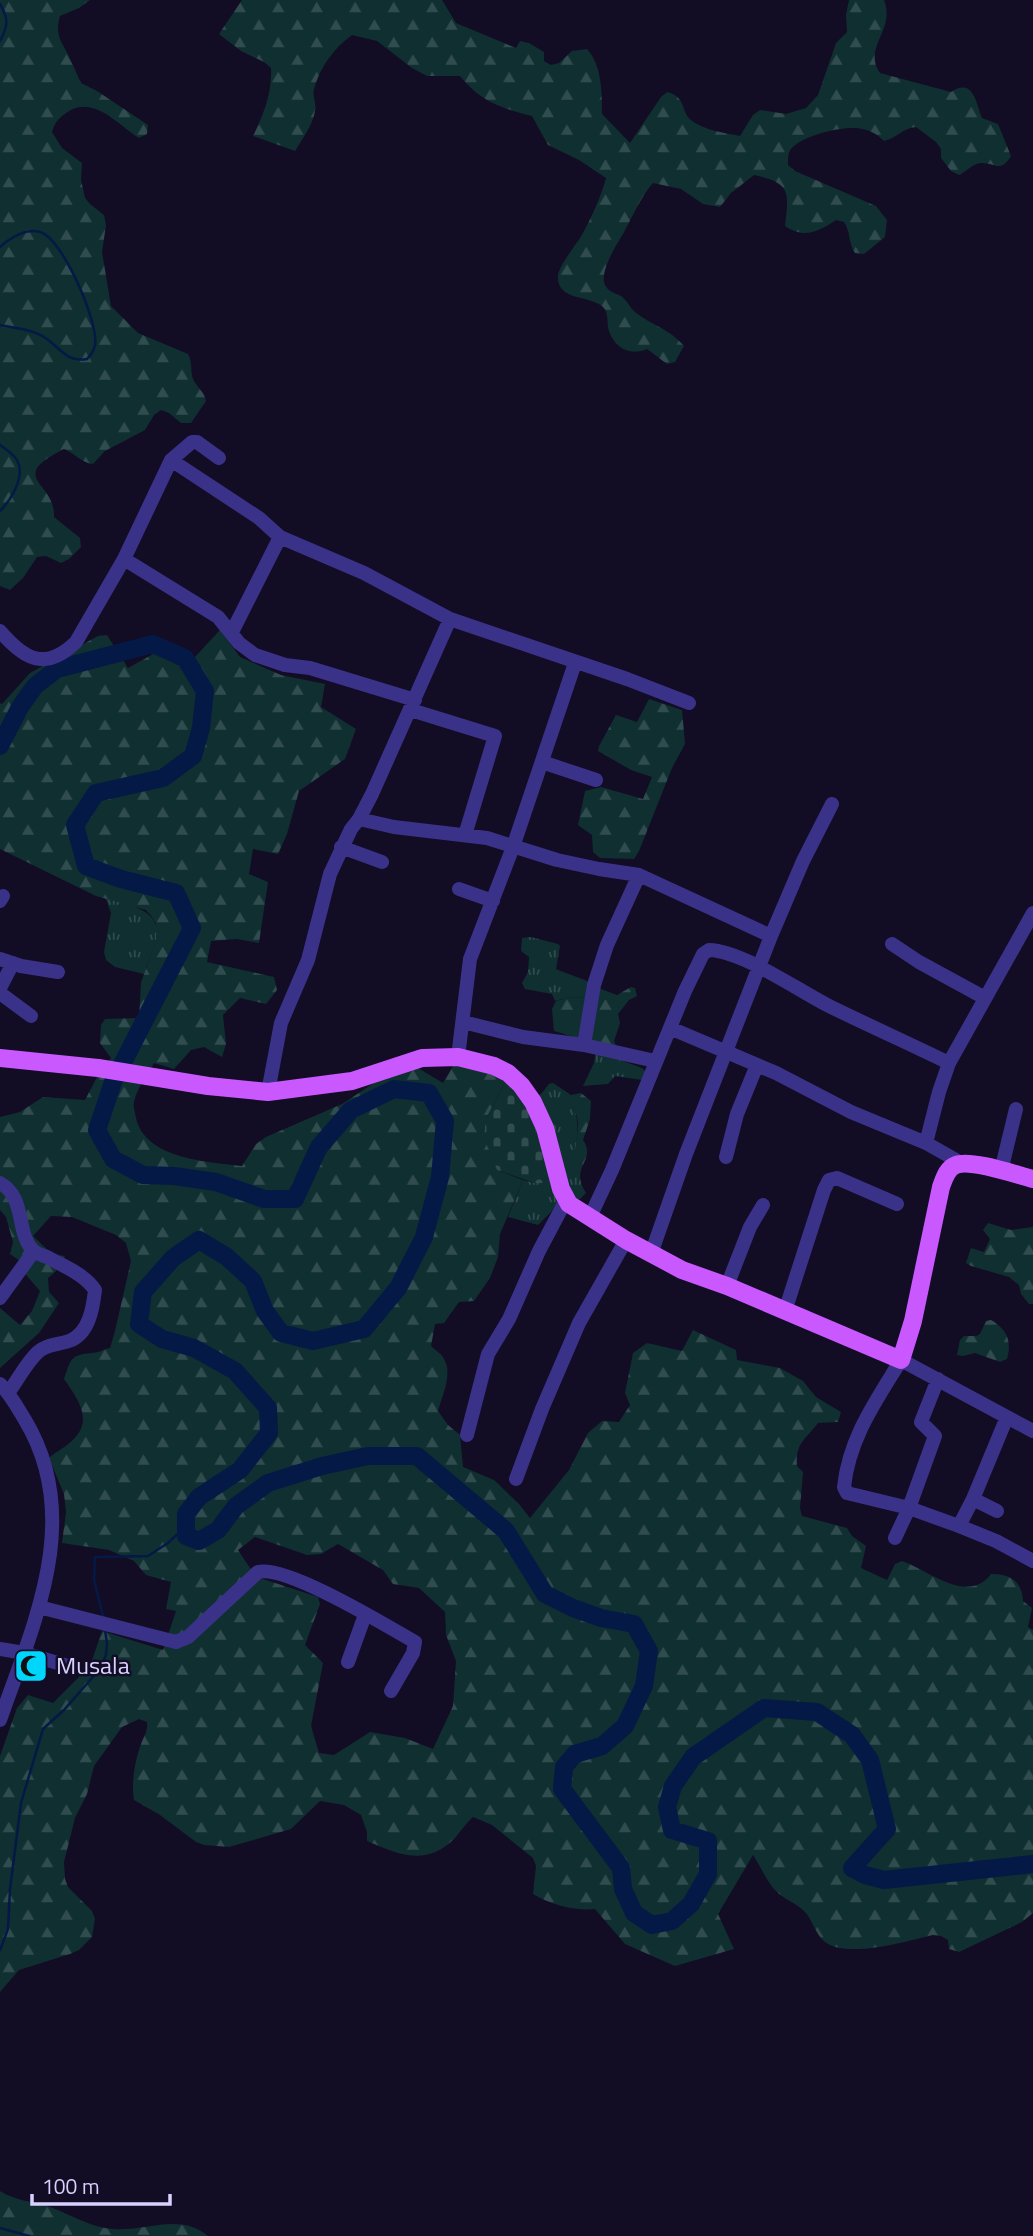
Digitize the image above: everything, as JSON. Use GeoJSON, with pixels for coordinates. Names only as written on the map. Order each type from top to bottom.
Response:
{"type":"FeatureCollection","features":[{"type":"Feature","properties":{"kind":"main road"},"geometry":{"type":"LineString","coordinates":[[0,1058],[98,1068],[268,1093],[344,1083],[422,1058],[458,1057],[494,1066],[508,1073],[533,1102],[545,1128],[566,1200],[626,1240],[682,1270],[727,1286],[901,1360],[913,1321],[941,1187],[950,1169],[963,1164],[1033,1179]]}},
{"type":"Feature","properties":{"kind":"street"},"geometry":{"type":"LineString","coordinates":[[0,631],[21,654],[30,658],[51,657],[68,650],[76,642],[124,559],[171,460],[192,442],[197,442],[219,458]]}},
{"type":"Feature","properties":{"kind":"street"},"geometry":{"type":"LineString","coordinates":[[171,460],[259,518],[279,537],[364,573],[450,619],[689,703]]}},
{"type":"Feature","properties":{"kind":"street"},"geometry":{"type":"LineString","coordinates":[[232,632],[279,537]]}},
{"type":"Feature","properties":{"kind":"street"},"geometry":{"type":"LineString","coordinates":[[124,559],[218,617],[239,643],[255,655],[285,665],[310,668],[495,736],[465,835]]}},
{"type":"Feature","properties":{"kind":"street"},"geometry":{"type":"LineString","coordinates":[[268,1093],[279,1031],[308,960],[330,874],[413,705],[450,619]]}},
{"type":"Feature","properties":{"kind":"street"},"geometry":{"type":"LineString","coordinates":[[458,1057],[470,959],[513,847],[575,663]]}},
{"type":"Feature","properties":{"kind":"street"},"geometry":{"type":"LineString","coordinates":[[542,762],[596,780]]}},
{"type":"Feature","properties":{"kind":"street"},"geometry":{"type":"LineString","coordinates":[[651,1254],[771,936],[803,861],[832,804]]}},
{"type":"Feature","properties":{"kind":"street"},"geometry":{"type":"LineString","coordinates":[[359,819],[394,827],[486,838],[578,865],[639,875],[771,936]]}},
{"type":"Feature","properties":{"kind":"street"},"geometry":{"type":"LineString","coordinates":[[341,847],[382,862]]}},
{"type":"Feature","properties":{"kind":"street"},"geometry":{"type":"LineString","coordinates":[[584,1045],[594,985],[604,955],[639,875]]}},
{"type":"Feature","properties":{"kind":"street"},"geometry":{"type":"LineString","coordinates":[[459,889],[493,901]]}},
{"type":"Feature","properties":{"kind":"street"},"geometry":{"type":"LineString","coordinates":[[926,1143],[949,1063],[1033,913]]}},
{"type":"Feature","properties":{"kind":"street"},"geometry":{"type":"LineString","coordinates":[[892,944],[985,998]]}},
{"type":"Feature","properties":{"kind":"street"},"geometry":{"type":"LineString","coordinates":[[590,1217],[612,1170],[655,1061],[705,952],[709,950],[719,950],[759,966],[830,1006],[949,1063]]}},
{"type":"Feature","properties":{"kind":"street"},"geometry":{"type":"LineString","coordinates":[[0,988],[6,961],[58,972]]}},
{"type":"Feature","properties":{"kind":"street"},"geometry":{"type":"LineString","coordinates":[[0,993],[31,1016]]}},
{"type":"Feature","properties":{"kind":"street"},"geometry":{"type":"LineString","coordinates":[[463,1023],[655,1061]]}},
{"type":"Feature","properties":{"kind":"street"},"geometry":{"type":"LineString","coordinates":[[670,1028],[757,1065],[851,1112],[926,1143],[963,1164]]}},
{"type":"Feature","properties":{"kind":"street"},"geometry":{"type":"LineString","coordinates":[[726,1157],[737,1114],[757,1065]]}},
{"type":"Feature","properties":{"kind":"street"},"geometry":{"type":"LineString","coordinates":[[1001,1171],[1016,1109]]}},
{"type":"Feature","properties":{"kind":"street"},"geometry":{"type":"LineString","coordinates":[[785,1311],[829,1180],[837,1178],[897,1204]]}},
{"type":"Feature","properties":{"kind":"street"},"geometry":{"type":"LineString","coordinates":[[0,1183],[7,1187],[17,1204],[26,1237],[34,1251],[71,1269],[86,1279],[94,1290],[89,1321],[82,1332],[72,1340],[45,1347],[4,1388],[32,1431],[46,1465],[54,1506],[47,1572],[39,1607],[0,1719]]}},
{"type":"Feature","properties":{"kind":"street"},"geometry":{"type":"LineString","coordinates":[[467,1435],[488,1354],[509,1319],[539,1251],[566,1200]]}},
{"type":"Feature","properties":{"kind":"street"},"geometry":{"type":"LineString","coordinates":[[727,1286],[750,1227],[763,1205]]}},
{"type":"Feature","properties":{"kind":"street"},"geometry":{"type":"LineString","coordinates":[[516,1479],[579,1323],[626,1240]]}},
{"type":"Feature","properties":{"kind":"street"},"geometry":{"type":"LineString","coordinates":[[0,1297],[34,1251]]}},
{"type":"Feature","properties":{"kind":"street"},"geometry":{"type":"LineString","coordinates":[[1033,1431],[901,1360],[864,1419],[853,1447],[844,1487],[848,1493],[909,1508],[959,1526],[996,1541],[1033,1561]]}},
{"type":"Feature","properties":{"kind":"street"},"geometry":{"type":"LineString","coordinates":[[895,1538],[935,1436],[921,1422],[938,1380]]}},
{"type":"Feature","properties":{"kind":"street"},"geometry":{"type":"LineString","coordinates":[[959,1526],[1007,1417]]}},
{"type":"Feature","properties":{"kind":"street"},"geometry":{"type":"LineString","coordinates":[[973,1499],[997,1511]]}},
{"type":"Feature","properties":{"kind":"street"},"geometry":{"type":"LineString","coordinates":[[39,1607],[176,1642],[188,1637],[262,1571],[271,1571],[293,1578],[415,1642],[412,1653],[391,1691]]}},
{"type":"Feature","properties":{"kind":"street"},"geometry":{"type":"LineString","coordinates":[[348,1662],[366,1615]]}},
{"type":"Feature","properties":{"kind":"street"},"geometry":{"type":"LineString","coordinates":[[0,1649],[71,1667]]}},
{"type":"Feature","properties":{"kind":"green space"},"geometry":{"type":"Polygon","coordinates":[[[0,0],[90,0],[60,16],[60,40],[81,83],[148,125],[147,134],[139,138],[106,114],[88,107],[79,107],[60,117],[52,132],[62,148],[82,163],[81,180],[85,198],[104,215],[106,225],[102,252],[111,306],[138,333],[188,354],[193,379],[206,401],[191,423],[181,423],[161,410],[154,415],[145,430],[105,451],[93,464],[64,449],[38,467],[35,474],[53,505],[54,517],[80,538],[81,547],[61,563],[46,556],[37,557],[23,578],[10,590],[0,586],[0,0]]]}},
{"type":"Feature","properties":{"kind":"green space"},"geometry":{"type":"Polygon","coordinates":[[[242,0],[442,0],[456,23],[516,48],[520,41],[529,43],[544,52],[544,61],[551,65],[559,63],[572,51],[587,49],[598,71],[602,114],[630,143],[667,92],[678,97],[691,120],[714,131],[740,136],[753,115],[760,110],[786,114],[806,108],[818,95],[836,43],[847,32],[849,0],[884,0],[886,21],[875,55],[875,64],[880,73],[951,92],[964,87],[969,89],[982,118],[998,124],[1011,156],[1004,165],[980,163],[959,175],[951,171],[941,158],[941,149],[936,142],[916,127],[884,141],[867,130],[847,128],[821,133],[796,144],[790,151],[788,161],[788,165],[795,171],[876,206],[887,220],[885,237],[864,254],[855,253],[844,222],[836,220],[817,231],[805,233],[785,226],[787,197],[785,190],[775,181],[754,175],[731,193],[720,207],[703,204],[681,189],[653,183],[612,253],[605,269],[604,283],[635,312],[673,335],[684,346],[675,362],[667,364],[647,349],[635,352],[619,346],[609,331],[607,315],[602,306],[567,293],[559,283],[559,270],[586,227],[606,178],[579,160],[548,145],[532,116],[492,103],[460,76],[427,76],[377,41],[352,35],[339,46],[320,73],[314,92],[314,116],[295,151],[253,136],[266,103],[271,68],[241,51],[219,34],[242,0]]]}},
{"type":"Feature","properties":{"kind":"green space"},"geometry":{"type":"Polygon","coordinates":[[[220,630],[240,657],[281,675],[325,684],[321,707],[356,729],[345,759],[299,791],[287,834],[278,854],[253,849],[249,874],[268,882],[259,943],[237,939],[211,941],[207,962],[274,977],[277,990],[266,1004],[240,998],[223,1015],[226,1044],[222,1057],[204,1047],[191,1050],[174,1069],[154,1063],[134,1102],[136,1118],[142,1132],[152,1142],[180,1156],[242,1166],[256,1144],[266,1137],[342,1104],[374,1083],[418,1068],[443,1083],[453,1066],[480,1070],[505,1082],[486,1119],[497,1170],[523,1180],[500,1234],[498,1257],[490,1278],[474,1301],[459,1302],[444,1323],[435,1324],[431,1346],[442,1355],[447,1371],[438,1411],[460,1435],[463,1467],[494,1480],[530,1518],[569,1470],[588,1433],[602,1421],[619,1422],[630,1405],[625,1393],[633,1353],[647,1343],[682,1351],[693,1330],[736,1350],[737,1360],[780,1368],[803,1381],[816,1397],[841,1412],[838,1422],[818,1423],[798,1452],[797,1466],[803,1472],[800,1508],[802,1516],[847,1528],[852,1536],[866,1546],[861,1568],[887,1580],[895,1564],[902,1561],[960,1586],[982,1583],[991,1574],[1004,1575],[1014,1580],[1020,1588],[1023,1601],[1032,1608],[1028,1627],[1033,1630],[1033,1913],[1022,1922],[959,1952],[949,1949],[948,1940],[933,1935],[862,1949],[835,1947],[822,1939],[804,1911],[774,1889],[753,1855],[718,1914],[734,1949],[675,1966],[625,1944],[595,1909],[563,1906],[533,1894],[536,1866],[533,1858],[492,1825],[473,1817],[444,1847],[434,1853],[412,1856],[390,1851],[367,1841],[361,1815],[344,1805],[320,1801],[291,1829],[229,1847],[196,1842],[160,1815],[134,1800],[135,1764],[147,1725],[147,1722],[139,1719],[122,1727],[94,1766],[87,1794],[75,1818],[64,1862],[68,1887],[92,1911],[95,1919],[92,1937],[79,1950],[19,1970],[0,1992],[0,1756],[17,1708],[28,1695],[53,1703],[90,1666],[102,1631],[163,1650],[176,1611],[166,1609],[171,1582],[146,1575],[134,1561],[109,1550],[62,1543],[66,1512],[64,1494],[49,1458],[76,1437],[81,1429],[83,1421],[80,1405],[64,1379],[73,1359],[110,1348],[131,1261],[126,1243],[116,1235],[72,1217],[51,1216],[33,1236],[52,1254],[65,1256],[48,1278],[49,1292],[59,1303],[39,1333],[0,1368],[0,1308],[20,1325],[32,1311],[40,1291],[21,1269],[20,1261],[10,1254],[13,1242],[6,1217],[0,1210],[0,1117],[20,1112],[43,1097],[85,1100],[111,1058],[100,1043],[101,1025],[105,1019],[139,1018],[141,982],[156,942],[156,924],[146,910],[96,896],[0,849],[0,703],[2,704],[30,673],[98,636],[107,635],[128,668],[155,653],[178,665],[195,657],[220,630]],[[255,1537],[238,1550],[260,1578],[318,1597],[320,1604],[305,1645],[323,1663],[311,1726],[319,1753],[334,1755],[370,1732],[405,1738],[433,1749],[453,1706],[456,1661],[446,1635],[445,1612],[419,1588],[393,1584],[383,1570],[338,1544],[321,1554],[307,1555],[255,1537]]]}},
{"type":"Feature","properties":{"kind":"green space"},"geometry":{"type":"Polygon","coordinates":[[[649,699],[682,710],[685,744],[672,768],[634,859],[600,858],[593,852],[592,835],[578,825],[585,791],[601,787],[643,799],[652,777],[631,770],[598,751],[616,715],[637,722],[649,699]]]}},
{"type":"Feature","properties":{"kind":"green space"},"geometry":{"type":"Polygon","coordinates":[[[105,897],[142,910],[155,922],[156,942],[144,974],[115,967],[106,960],[104,952],[111,913],[105,897]]]}},
{"type":"Feature","properties":{"kind":"green space"},"geometry":{"type":"Polygon","coordinates":[[[531,937],[560,946],[556,969],[601,989],[586,998],[570,997],[555,1001],[552,994],[525,989],[522,983],[528,972],[529,957],[521,951],[522,938],[531,937]]]}},
{"type":"Feature","properties":{"kind":"green space"},"geometry":{"type":"Polygon","coordinates":[[[631,987],[635,988],[637,996],[629,1000],[618,1014],[620,1023],[614,1041],[622,1059],[619,1062],[606,1061],[596,1051],[594,1043],[554,1031],[552,1009],[556,1001],[570,997],[586,998],[601,989],[617,995],[631,987]]]}},
{"type":"Feature","properties":{"kind":"green space"},"geometry":{"type":"Polygon","coordinates":[[[596,1051],[642,1068],[646,1072],[642,1080],[615,1076],[608,1084],[583,1086],[594,1063],[596,1051]]]}},
{"type":"Feature","properties":{"kind":"green space"},"geometry":{"type":"Polygon","coordinates":[[[505,1082],[525,1100],[537,1122],[550,1172],[543,1183],[534,1183],[497,1170],[484,1138],[486,1119],[505,1082]]]}},
{"type":"Feature","properties":{"kind":"green space"},"geometry":{"type":"Polygon","coordinates":[[[553,1083],[571,1095],[577,1122],[575,1157],[583,1165],[580,1179],[586,1193],[580,1199],[560,1199],[538,1225],[508,1217],[523,1180],[534,1183],[527,1101],[541,1094],[553,1083]]]}},
{"type":"Feature","properties":{"kind":"green space"},"geometry":{"type":"Polygon","coordinates":[[[581,1093],[591,1101],[590,1119],[583,1140],[587,1152],[583,1165],[575,1158],[578,1122],[571,1098],[571,1095],[581,1093]]]}},
{"type":"Feature","properties":{"kind":"green space"},"geometry":{"type":"Polygon","coordinates":[[[988,1223],[1011,1230],[1033,1227],[1033,1304],[1029,1304],[1021,1294],[1019,1285],[1009,1277],[966,1263],[971,1248],[984,1252],[990,1239],[983,1230],[988,1223]]]}},
{"type":"Feature","properties":{"kind":"green space"},"geometry":{"type":"Polygon","coordinates":[[[991,1320],[1001,1327],[1007,1336],[1007,1359],[1000,1362],[975,1353],[957,1355],[960,1340],[964,1336],[979,1335],[986,1321],[991,1320]]]}},
{"type":"Feature","properties":{"kind":"green space"},"geometry":{"type":"Polygon","coordinates":[[[0,2191],[103,2228],[125,2229],[174,2224],[186,2225],[208,2236],[0,2236],[0,2191]]]}},
{"type":"Feature","properties":{"kind":"waterway"},"geometry":{"type":"LineString","coordinates":[[0,4],[6,22],[0,41]]}},
{"type":"Feature","properties":{"kind":"waterway"},"geometry":{"type":"LineString","coordinates":[[0,247],[13,237],[29,231],[40,232],[49,237],[68,264],[85,301],[95,334],[95,347],[87,359],[74,359],[39,334],[0,325]]}},
{"type":"Feature","properties":{"kind":"waterway"},"geometry":{"type":"LineString","coordinates":[[0,445],[17,460],[20,473],[13,494],[0,511]]}},
{"type":"Feature","properties":{"kind":"waterway"},"geometry":{"type":"LineString","coordinates":[[0,746],[20,707],[35,686],[57,669],[153,644],[185,658],[205,691],[201,728],[193,756],[163,778],[96,793],[75,825],[86,866],[121,879],[176,893],[192,928],[113,1082],[97,1130],[113,1159],[143,1175],[216,1182],[264,1199],[295,1199],[319,1147],[351,1110],[394,1089],[429,1093],[445,1121],[440,1177],[424,1237],[398,1288],[364,1329],[313,1341],[281,1333],[265,1311],[253,1281],[227,1257],[199,1240],[173,1258],[143,1292],[139,1324],[162,1339],[194,1348],[235,1371],[268,1408],[269,1433],[240,1470],[199,1497],[186,1514],[186,1536],[199,1541],[218,1530],[236,1506],[268,1483],[322,1466],[368,1456],[417,1456],[506,1531],[545,1594],[601,1618],[634,1624],[649,1651],[644,1686],[625,1726],[602,1746],[575,1754],[564,1767],[562,1789],[621,1868],[623,1889],[634,1913],[652,1925],[672,1921],[691,1904],[708,1874],[708,1841],[672,1830],[667,1807],[673,1786],[693,1757],[764,1708],[817,1712],[852,1735],[870,1760],[887,1829],[852,1868],[884,1880],[1033,1864]]}},
{"type":"Feature","properties":{"kind":"waterway"},"geometry":{"type":"LineString","coordinates":[[104,1620],[94,1580],[95,1557],[148,1556],[168,1543],[186,1526]]}},
{"type":"Feature","properties":{"kind":"waterway"},"geometry":{"type":"LineString","coordinates":[[0,1950],[8,1929],[10,1889],[21,1803],[43,1729],[64,1710],[99,1670],[106,1655],[105,1630]]}},
{"type":"Feature","properties":{"kind":"waterway"},"geometry":{"type":"LineString","coordinates":[[0,2228],[29,2236]]}},
{"type":"Feature","properties":{"kind":"place","name":"Musala"},"geometry":{"type":"Point","coordinates":[31,1666]}}]}
